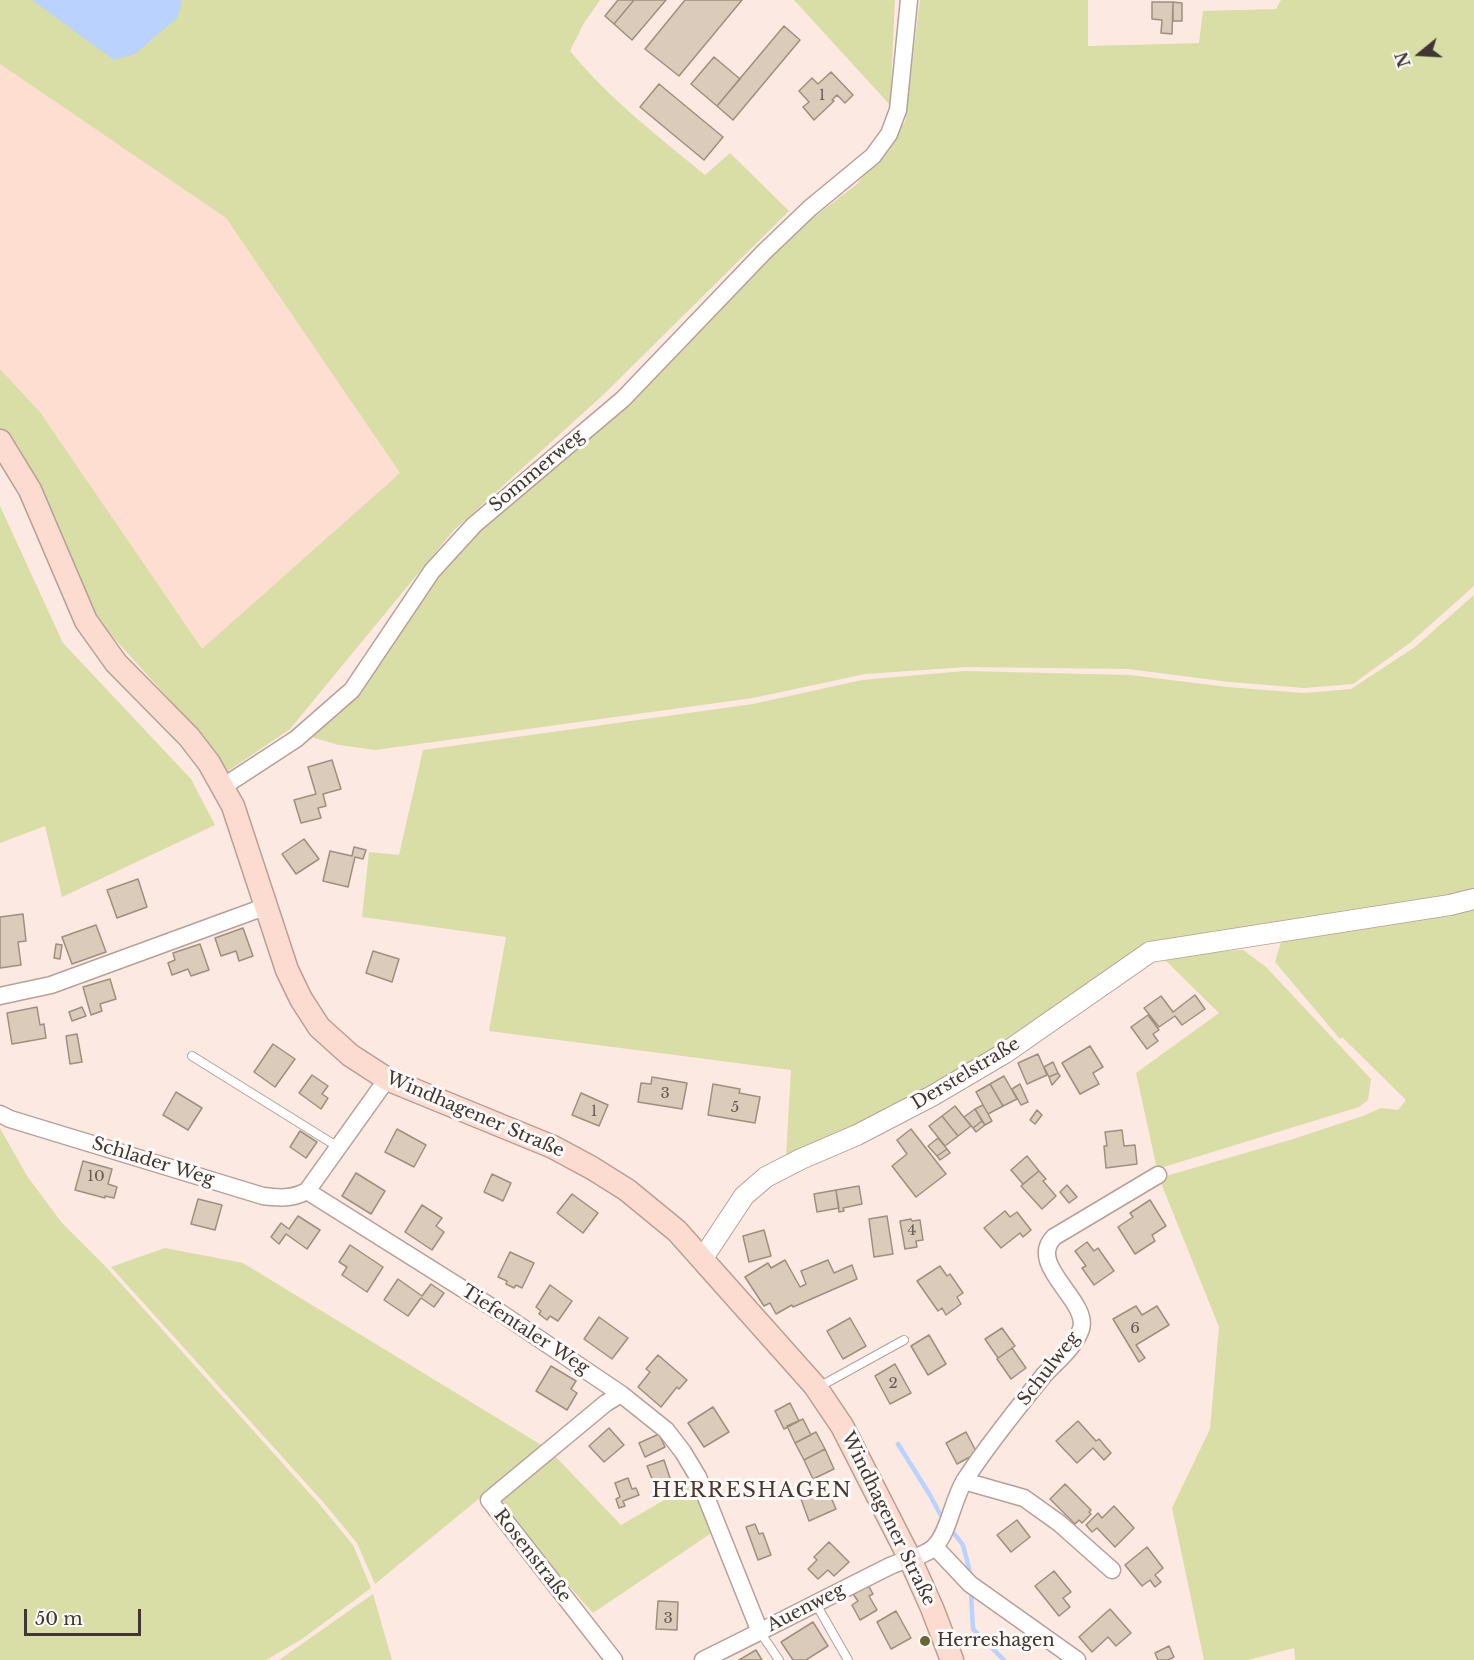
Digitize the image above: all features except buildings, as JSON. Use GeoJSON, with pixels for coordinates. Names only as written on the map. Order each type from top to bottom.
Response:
{"type":"FeatureCollection","features":[{"type":"Feature","properties":{"kind":"main road","name":"Windhagener Straße"},"geometry":{"type":"LineString","coordinates":[[0,441],[30,490],[78,605],[99,641],[116,663],[189,736],[224,786],[233,806],[287,970],[301,999],[319,1027],[350,1055],[387,1079],[553,1147],[592,1168],[650,1208],[677,1231],[816,1388],[842,1426],[910,1559],[952,1660]]}},
{"type":"Feature","properties":{"kind":"street","name":"Sommerweg"},"geometry":{"type":"LineString","coordinates":[[224,786],[296,739],[352,690],[432,571],[474,525],[623,399],[764,252],[810,208],[865,164],[889,134],[898,110],[909,0]]}},
{"type":"Feature","properties":{"kind":"street","name":"Derstelstraße"},"geometry":{"type":"LineString","coordinates":[[703,1258],[744,1196],[766,1178],[801,1158],[878,1124],[932,1096],[1005,1053],[1150,952],[1450,905],[1474,899]]}},
{"type":"Feature","properties":{"kind":"street"},"geometry":{"type":"LineString","coordinates":[[0,996],[51,985],[267,906]]}},
{"type":"Feature","properties":{"kind":"street"},"geometry":{"type":"LineString","coordinates":[[307,1191],[387,1079]]}},
{"type":"Feature","properties":{"kind":"street","name":"Schlader Weg"},"geometry":{"type":"LineString","coordinates":[[0,1114],[263,1196],[281,1198],[307,1191]]}},
{"type":"Feature","properties":{"kind":"street","name":"Schulweg"},"geometry":{"type":"LineString","coordinates":[[935,1547],[941,1538],[964,1482],[1044,1376],[1077,1338],[1082,1319],[1050,1267],[1047,1254],[1048,1242],[1158,1175]]}},
{"type":"Feature","properties":{"kind":"street","name":"Tiefentaler Weg"},"geometry":{"type":"LineString","coordinates":[[307,1191],[498,1311],[621,1394],[666,1430],[698,1477],[760,1632]]}},
{"type":"Feature","properties":{"kind":"street","name":"Rosenstraße"},"geometry":{"type":"LineString","coordinates":[[614,1660],[489,1500],[606,1403],[621,1394]]}},
{"type":"Feature","properties":{"kind":"street"},"geometry":{"type":"LineString","coordinates":[[964,1482],[1024,1498],[1059,1523],[1112,1570]]}},
{"type":"Feature","properties":{"kind":"street"},"geometry":{"type":"LineString","coordinates":[[910,1559],[935,1547],[970,1584],[1077,1660]]}},
{"type":"Feature","properties":{"kind":"street","name":"Auenweg"},"geometry":{"type":"LineString","coordinates":[[704,1660],[894,1564],[910,1559]]}},
{"type":"Feature","properties":{"kind":"lane"},"geometry":{"type":"LineString","coordinates":[[192,1056],[338,1147]]}},
{"type":"Feature","properties":{"kind":"lane"},"geometry":{"type":"LineString","coordinates":[[816,1388],[904,1340]]}},
{"type":"Feature","properties":{"kind":"lane"},"geometry":{"type":"LineString","coordinates":[[816,1604],[848,1660]]}},
{"type":"Feature","properties":{"kind":"lane"},"geometry":{"type":"LineString","coordinates":[[760,1632],[779,1660]]}},
{"type":"Feature","properties":{"kind":"shaded area"},"geometry":{"type":"Polygon","coordinates":[[[0,64],[226,218],[400,473],[202,650],[40,412],[0,369],[0,64]]]}},
{"type":"Feature","properties":{"kind":"green space"},"geometry":{"type":"Polygon","coordinates":[[[0,0],[600,0],[584,23],[570,51],[585,69],[634,116],[705,175],[730,153],[789,211],[603,395],[453,531],[290,729],[228,771],[192,725],[105,628],[82,590],[35,480],[0,428],[0,369],[40,412],[202,649],[400,473],[226,218],[0,64],[0,0]]]}},
{"type":"Feature","properties":{"kind":"green space"},"geometry":{"type":"Polygon","coordinates":[[[794,0],[895,0],[890,105],[794,0]]]}},
{"type":"Feature","properties":{"kind":"green space"},"geometry":{"type":"Polygon","coordinates":[[[920,0],[1088,0],[1088,46],[1199,43],[1203,11],[1276,9],[1281,0],[1474,0],[1474,586],[1411,642],[1353,684],[1304,688],[1230,682],[1128,669],[967,667],[865,674],[753,698],[375,750],[339,745],[307,736],[454,552],[765,255],[857,184],[905,122],[920,0]]]}},
{"type":"Feature","properties":{"kind":"green space"},"geometry":{"type":"Polygon","coordinates":[[[0,506],[63,643],[191,779],[215,825],[62,897],[45,826],[0,843],[0,506]]]}},
{"type":"Feature","properties":{"kind":"green space"},"geometry":{"type":"Polygon","coordinates":[[[1474,595],[1474,890],[1448,897],[1148,945],[983,1056],[902,1103],[844,1132],[786,1156],[791,1070],[489,1031],[506,937],[362,917],[369,852],[399,855],[423,750],[753,704],[862,680],[964,671],[1130,675],[1227,687],[1303,693],[1351,689],[1415,647],[1474,595]]]}},
{"type":"Feature","properties":{"kind":"green space"},"geometry":{"type":"Polygon","coordinates":[[[1474,907],[1474,1660],[1295,1660],[1294,1648],[1248,1660],[1204,1660],[1172,1508],[1210,1429],[1219,1327],[1159,1178],[1290,1140],[1381,1108],[1398,1110],[1406,1100],[1342,1037],[1340,1039],[1275,962],[1281,942],[1321,930],[1474,907]]]}},
{"type":"Feature","properties":{"kind":"green space"},"geometry":{"type":"Polygon","coordinates":[[[1243,950],[1266,967],[1371,1079],[1368,1100],[1359,1107],[1157,1169],[1136,1073],[1219,1013],[1160,955],[1243,950]]]}},
{"type":"Feature","properties":{"kind":"green space"},"geometry":{"type":"Polygon","coordinates":[[[0,1128],[27,1176],[62,1223],[105,1266],[320,1505],[353,1545],[371,1588],[302,1639],[266,1660],[0,1660],[0,1128]]]}},
{"type":"Feature","properties":{"kind":"green space"},"geometry":{"type":"Polygon","coordinates":[[[165,1248],[243,1263],[543,1446],[375,1584],[357,1543],[324,1503],[111,1267],[165,1248]]]}},
{"type":"Feature","properties":{"kind":"green space"},"geometry":{"type":"Polygon","coordinates":[[[553,1454],[621,1525],[692,1484],[713,1532],[593,1613],[521,1532],[499,1502],[553,1454]]]}},
{"type":"Feature","properties":{"kind":"green space"},"geometry":{"type":"Polygon","coordinates":[[[373,1594],[392,1660],[279,1660],[373,1594]]]}},
{"type":"Feature","properties":{"kind":"water"},"geometry":{"type":"Polygon","coordinates":[[[32,0],[181,0],[181,6],[177,18],[135,54],[114,60],[32,0]]]}},
{"type":"Feature","properties":{"kind":"waterway"},"geometry":{"type":"LineString","coordinates":[[898,1444],[940,1514]]}},
{"type":"Feature","properties":{"kind":"waterway"},"geometry":{"type":"LineString","coordinates":[[953,1532],[963,1545],[970,1572]]}},
{"type":"Feature","properties":{"kind":"waterway"},"geometry":{"type":"LineString","coordinates":[[971,1594],[973,1629],[1004,1660]]}},
{"type":"Feature","properties":{"kind":"place","name":"Herreshagen"},"geometry":{"type":"Point","coordinates":[925,1641]}},
{"type":"Feature","properties":{"kind":"district","name":"HERRESHAGEN"},"geometry":{"type":"Point","coordinates":[752,1491]}}]}
